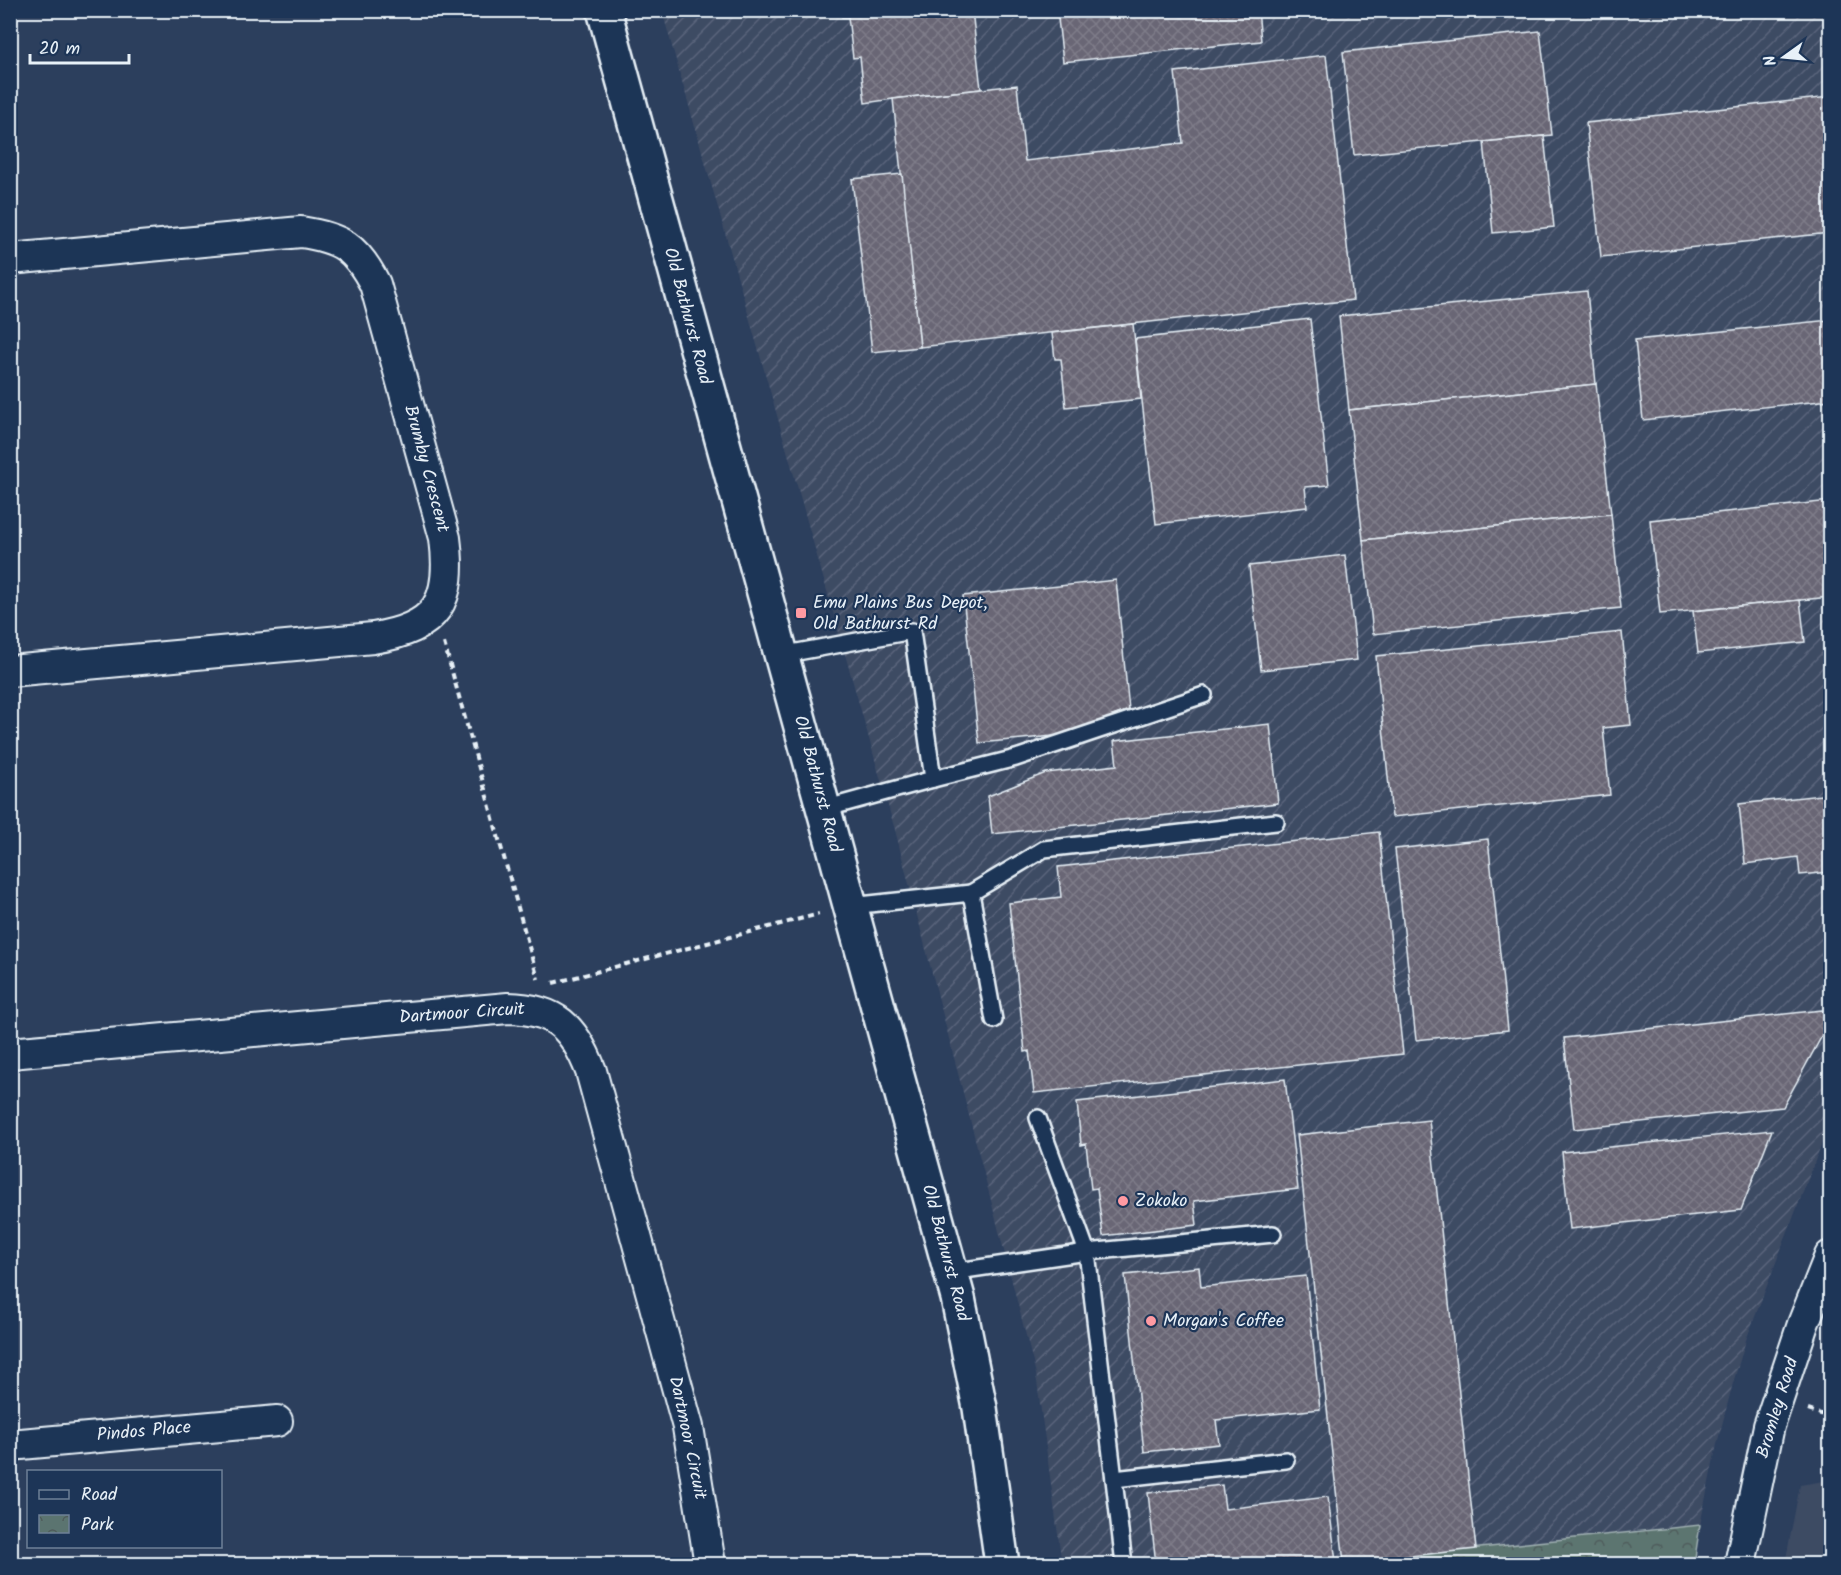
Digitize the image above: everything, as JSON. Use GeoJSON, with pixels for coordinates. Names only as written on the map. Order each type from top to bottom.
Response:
{"type":"FeatureCollection","features":[{"type":"Feature","properties":{"kind":"main road","name":"Old Bathurst Road"},"geometry":{"type":"LineString","coordinates":[[604,10],[951,1272],[973,1365],[1002,1564]]}},
{"type":"Feature","properties":{"kind":"street","name":"Brumby Crescent"},"geometry":{"type":"LineString","coordinates":[[10,259],[301,232],[322,235],[339,241],[353,251],[366,267],[375,284],[445,538],[448,561],[447,579],[442,599],[435,610]]}},
{"type":"Feature","properties":{"kind":"street"},"geometry":{"type":"LineString","coordinates":[[10,671],[373,638],[410,629],[435,610]]}},
{"type":"Feature","properties":{"kind":"street","name":"Dartmoor Circuit"},"geometry":{"type":"LineString","coordinates":[[10,1053],[508,1008],[526,1008],[550,1015],[571,1033],[585,1055],[591,1071],[688,1427],[710,1564]]}},
{"type":"Feature","properties":{"kind":"street","name":"Bromley Road"},"geometry":{"type":"LineString","coordinates":[[1740,1564],[1769,1426],[1803,1324],[1830,1256]]}},
{"type":"Feature","properties":{"kind":"street","name":"Pindos Place"},"geometry":{"type":"LineString","coordinates":[[10,1445],[277,1421]]}},
{"type":"Feature","properties":{"kind":"lane"},"geometry":{"type":"LineString","coordinates":[[782,656],[912,631],[933,779]]}},
{"type":"Feature","properties":{"kind":"lane"},"geometry":{"type":"LineString","coordinates":[[824,809],[1016,758],[1204,695]]}},
{"type":"Feature","properties":{"kind":"lane"},"geometry":{"type":"LineString","coordinates":[[851,906],[971,893],[1044,849],[1276,822]]}},
{"type":"Feature","properties":{"kind":"lane"},"geometry":{"type":"LineString","coordinates":[[971,893],[994,1020]]}},
{"type":"Feature","properties":{"kind":"lane"},"geometry":{"type":"LineString","coordinates":[[1038,1118],[1087,1252],[1124,1564]]}},
{"type":"Feature","properties":{"kind":"lane"},"geometry":{"type":"LineString","coordinates":[[951,1272],[1087,1252],[1273,1234]]}},
{"type":"Feature","properties":{"kind":"lane"},"geometry":{"type":"LineString","coordinates":[[1114,1479],[1286,1460]]}},
{"type":"Feature","properties":{"kind":"path"},"geometry":{"type":"LineString","coordinates":[[435,610],[537,978],[546,985],[851,906]]}},
{"type":"Feature","properties":{"kind":"shaded area"},"geometry":{"type":"Polygon","coordinates":[[[662,11],[1830,11],[1830,1122],[1746,1340],[1717,1444],[1700,1525],[1326,1564],[1062,1564],[1036,1374],[895,830],[662,11]]]}},
{"type":"Feature","properties":{"kind":"shaded area"},"geometry":{"type":"Polygon","coordinates":[[[1830,1480],[1830,1564],[1785,1564],[1800,1485],[1830,1480]]]}},
{"type":"Feature","properties":{"kind":"green space"},"geometry":{"type":"Polygon","coordinates":[[[1700,1525],[1694,1564],[1326,1564],[1700,1525]]]}},
{"type":"Feature","properties":{"kind":"building"},"geometry":{"type":"Polygon","coordinates":[[[841,10],[972,10],[981,89],[865,103],[860,57],[853,58],[848,17],[842,17],[841,10]]]}},
{"type":"Feature","properties":{"kind":"building"},"geometry":{"type":"Polygon","coordinates":[[[1057,10],[1258,10],[1261,41],[1063,62],[1057,10]]]}},
{"type":"Feature","properties":{"kind":"building"},"geometry":{"type":"Polygon","coordinates":[[[1441,10],[1479,10],[1479,14],[1441,18],[1441,10]]]}},
{"type":"Feature","properties":{"kind":"building"},"geometry":{"type":"Polygon","coordinates":[[[1540,31],[1552,135],[1354,155],[1343,52],[1540,31]]]}},
{"type":"Feature","properties":{"kind":"building"},"geometry":{"type":"Polygon","coordinates":[[[1326,55],[1353,300],[920,347],[893,99],[1017,85],[1025,161],[1183,143],[1175,72],[1326,55]]]}},
{"type":"Feature","properties":{"kind":"building"},"geometry":{"type":"Polygon","coordinates":[[[1830,97],[1830,233],[1601,257],[1586,123],[1830,97]]]}},
{"type":"Feature","properties":{"kind":"building"},"geometry":{"type":"Polygon","coordinates":[[[1544,136],[1554,227],[1493,233],[1484,142],[1544,136]]]}},
{"type":"Feature","properties":{"kind":"building"},"geometry":{"type":"Polygon","coordinates":[[[902,174],[920,347],[872,352],[852,179],[902,174]]]}},
{"type":"Feature","properties":{"kind":"building"},"geometry":{"type":"Polygon","coordinates":[[[1587,291],[1596,384],[1349,410],[1339,316],[1587,291]]]}},
{"type":"Feature","properties":{"kind":"building"},"geometry":{"type":"Polygon","coordinates":[[[1310,319],[1329,485],[1305,487],[1307,507],[1156,524],[1135,339],[1310,319]]]}},
{"type":"Feature","properties":{"kind":"building"},"geometry":{"type":"Polygon","coordinates":[[[1830,320],[1830,400],[1643,420],[1635,340],[1830,320]]]}},
{"type":"Feature","properties":{"kind":"building"},"geometry":{"type":"Polygon","coordinates":[[[1133,324],[1141,399],[1066,407],[1061,359],[1055,359],[1052,333],[1133,324]]]}},
{"type":"Feature","properties":{"kind":"building"},"geometry":{"type":"Polygon","coordinates":[[[1596,384],[1611,514],[1363,540],[1349,410],[1596,384]]]}},
{"type":"Feature","properties":{"kind":"building"},"geometry":{"type":"Polygon","coordinates":[[[1830,501],[1830,597],[1660,614],[1650,520],[1830,501]]]}},
{"type":"Feature","properties":{"kind":"building"},"geometry":{"type":"Polygon","coordinates":[[[1611,514],[1621,608],[1373,634],[1363,540],[1611,514]]]}},
{"type":"Feature","properties":{"kind":"building"},"geometry":{"type":"Polygon","coordinates":[[[1345,555],[1357,660],[1261,670],[1249,566],[1345,555]]]}},
{"type":"Feature","properties":{"kind":"building"},"geometry":{"type":"Polygon","coordinates":[[[1116,580],[1129,710],[1064,735],[979,743],[963,596],[1116,580]]]}},
{"type":"Feature","properties":{"kind":"building"},"geometry":{"type":"Polygon","coordinates":[[[1800,600],[1805,642],[1698,653],[1693,611],[1800,600]]]}},
{"type":"Feature","properties":{"kind":"building"},"geometry":{"type":"Polygon","coordinates":[[[1622,632],[1631,725],[1603,728],[1610,795],[1392,817],[1376,656],[1622,632]]]}},
{"type":"Feature","properties":{"kind":"building"},"geometry":{"type":"Polygon","coordinates":[[[1830,655],[1830,717],[1823,656],[1830,655]]]}},
{"type":"Feature","properties":{"kind":"building"},"geometry":{"type":"Polygon","coordinates":[[[1270,724],[1278,803],[992,834],[988,796],[1046,773],[1117,765],[1114,741],[1270,724]]]}},
{"type":"Feature","properties":{"kind":"building"},"geometry":{"type":"Polygon","coordinates":[[[1830,794],[1830,872],[1800,875],[1798,857],[1745,864],[1739,804],[1830,794]]]}},
{"type":"Feature","properties":{"kind":"building"},"geometry":{"type":"Polygon","coordinates":[[[1379,832],[1403,1054],[1034,1093],[1029,1051],[1025,1052],[1009,903],[1061,897],[1058,867],[1379,832]]]}},
{"type":"Feature","properties":{"kind":"building"},"geometry":{"type":"Polygon","coordinates":[[[1488,839],[1508,1030],[1416,1040],[1395,849],[1488,839]]]}},
{"type":"Feature","properties":{"kind":"building"},"geometry":{"type":"Polygon","coordinates":[[[1822,1010],[1830,1015],[1830,1021],[1783,1107],[1574,1129],[1564,1038],[1822,1010]]]}},
{"type":"Feature","properties":{"kind":"building"},"geometry":{"type":"Polygon","coordinates":[[[1285,1079],[1298,1189],[1194,1201],[1197,1225],[1103,1236],[1097,1188],[1091,1189],[1086,1144],[1081,1145],[1077,1102],[1285,1079]]]}},
{"type":"Feature","properties":{"kind":"building"},"geometry":{"type":"Polygon","coordinates":[[[1429,1120],[1476,1549],[1344,1563],[1297,1135],[1429,1120]]]}},
{"type":"Feature","properties":{"kind":"building"},"geometry":{"type":"Polygon","coordinates":[[[1772,1130],[1741,1210],[1570,1229],[1562,1152],[1772,1130]]]}},
{"type":"Feature","properties":{"kind":"building"},"geometry":{"type":"Polygon","coordinates":[[[1199,1267],[1201,1287],[1306,1276],[1320,1409],[1216,1420],[1219,1444],[1144,1452],[1125,1275],[1199,1267]]]}},
{"type":"Feature","properties":{"kind":"building"},"geometry":{"type":"Polygon","coordinates":[[[1222,1485],[1225,1509],[1328,1497],[1336,1562],[1156,1564],[1148,1493],[1222,1485]]]}},
{"type":"Feature","properties":{"kind":"place","name":"Emu Plains Bus Depot, Old Bathurst Rd"},"geometry":{"type":"Point","coordinates":[801,613]}},
{"type":"Feature","properties":{"kind":"place","name":"Zokoko"},"geometry":{"type":"Point","coordinates":[1123,1201]}},
{"type":"Feature","properties":{"kind":"place","name":"Morgan's Coffee"},"geometry":{"type":"Point","coordinates":[1151,1321]}}]}
